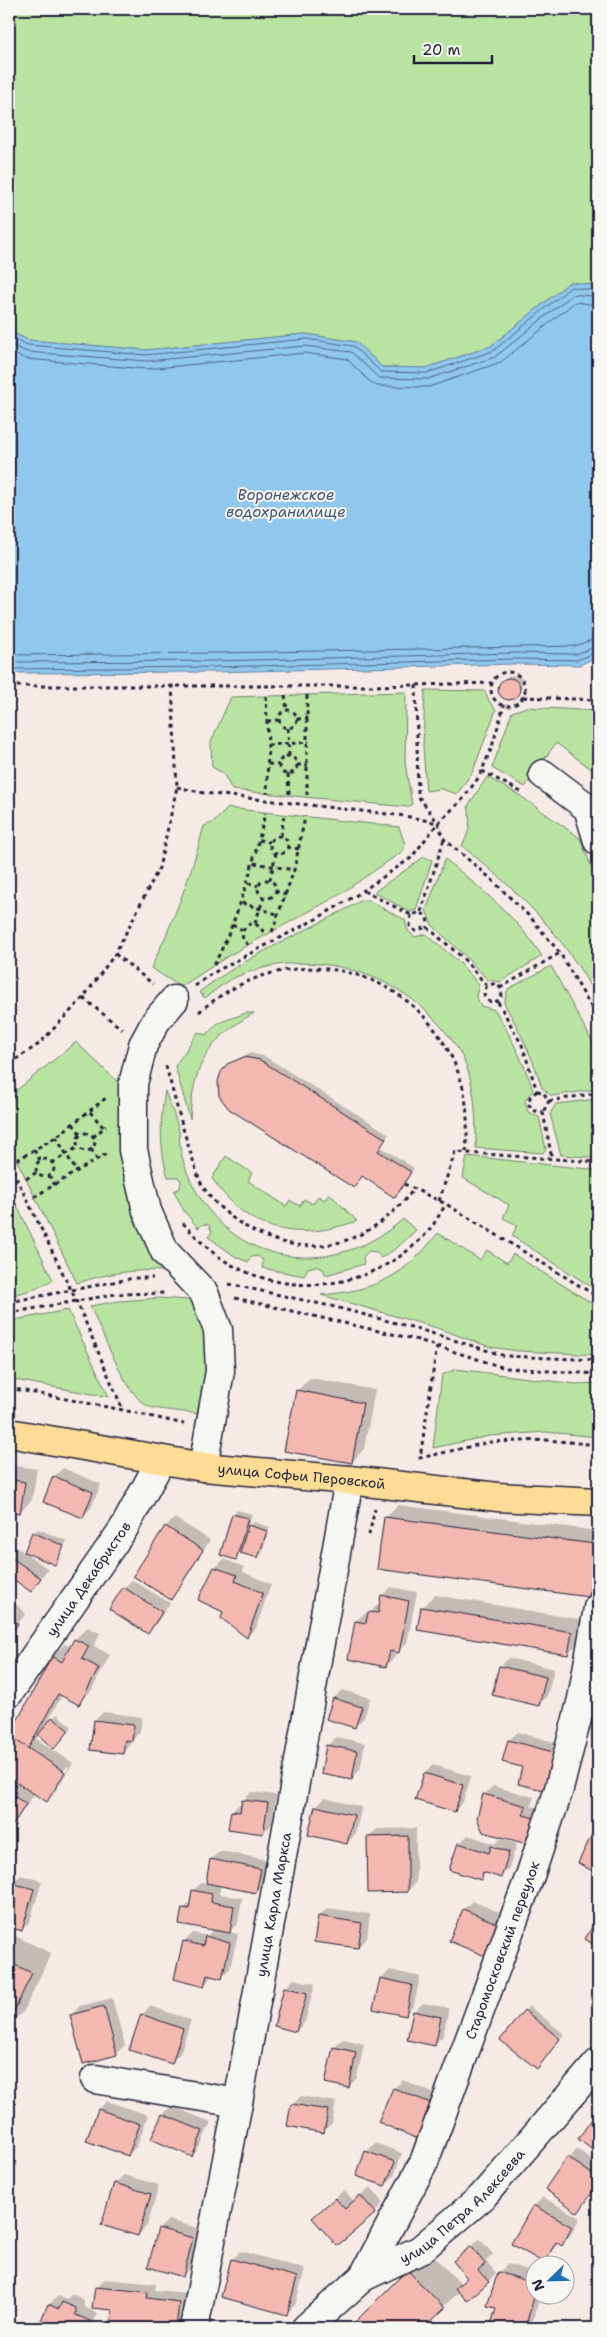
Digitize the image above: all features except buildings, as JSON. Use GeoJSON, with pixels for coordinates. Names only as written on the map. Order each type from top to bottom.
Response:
{"type":"FeatureCollection","features":[{"type":"Feature","properties":{"kind":"main road","name":"улица Софьи Перовской"},"geometry":{"type":"LineString","coordinates":[[9,1433],[203,1467],[349,1480],[498,1497],[598,1502]]}},
{"type":"Feature","properties":{"kind":"street"},"geometry":{"type":"LineString","coordinates":[[543,774],[588,808],[598,841]]}},
{"type":"Feature","properties":{"kind":"street"},"geometry":{"type":"LineString","coordinates":[[185,1007],[156,1022],[143,1045],[133,1084],[133,1150],[147,1211],[165,1252],[198,1286],[218,1330],[220,1371],[203,1467]]}},
{"type":"Feature","properties":{"kind":"street","name":"улица Декабристов"},"geometry":{"type":"LineString","coordinates":[[9,1693],[124,1528],[161,1460]]}},
{"type":"Feature","properties":{"kind":"street","name":"улица Карла Маркса"},"geometry":{"type":"LineString","coordinates":[[194,2328],[238,2103],[349,1480]]}},
{"type":"Feature","properties":{"kind":"street","name":"Старомосковский переулок"},"geometry":{"type":"LineString","coordinates":[[363,2277],[424,2162],[531,1873],[559,1789],[582,1699],[598,1608]]}},
{"type":"Feature","properties":{"kind":"street","name":"улица Петра Алексеева"},"geometry":{"type":"LineString","coordinates":[[306,2328],[363,2277],[420,2250],[482,2197],[598,2063]]}},
{"type":"Feature","properties":{"kind":"street"},"geometry":{"type":"LineString","coordinates":[[95,2079],[238,2103]]}},
{"type":"Feature","properties":{"kind":"path"},"geometry":{"type":"LineString","coordinates":[[9,686],[416,685],[492,683],[500,674],[515,673],[520,676],[525,686],[523,697],[515,704],[504,705],[494,697],[492,683]]}},
{"type":"Feature","properties":{"kind":"path"},"geometry":{"type":"LineString","coordinates":[[9,1064],[39,1044],[83,998],[115,954],[160,868],[177,788],[172,685]]}},
{"type":"Feature","properties":{"kind":"path"},"geometry":{"type":"LineString","coordinates":[[416,685],[418,796],[438,823],[444,839],[489,877],[531,918],[560,953],[598,1019]]}},
{"type":"Feature","properties":{"kind":"path"},"geometry":{"type":"LineString","coordinates":[[285,695],[287,710]]}},
{"type":"Feature","properties":{"kind":"path"},"geometry":{"type":"LineString","coordinates":[[307,695],[307,798]]}},
{"type":"Feature","properties":{"kind":"path"},"geometry":{"type":"LineString","coordinates":[[266,696],[267,794]]}},
{"type":"Feature","properties":{"kind":"path"},"geometry":{"type":"LineString","coordinates":[[523,697],[598,700]]}},
{"type":"Feature","properties":{"kind":"path"},"geometry":{"type":"LineString","coordinates":[[185,1007],[211,974],[316,919],[364,891],[411,858],[438,823],[462,800],[482,771],[492,748],[504,705]]}},
{"type":"Feature","properties":{"kind":"path"},"geometry":{"type":"LineString","coordinates":[[287,710],[295,714],[297,718]]}},
{"type":"Feature","properties":{"kind":"path"},"geometry":{"type":"LineString","coordinates":[[278,720],[283,712],[287,710]]}},
{"type":"Feature","properties":{"kind":"path"},"geometry":{"type":"LineString","coordinates":[[297,718],[308,718]]}},
{"type":"Feature","properties":{"kind":"path"},"geometry":{"type":"LineString","coordinates":[[278,720],[284,728],[288,728],[293,727],[297,718]]}},
{"type":"Feature","properties":{"kind":"path"},"geometry":{"type":"LineString","coordinates":[[267,721],[278,720]]}},
{"type":"Feature","properties":{"kind":"path"},"geometry":{"type":"LineString","coordinates":[[288,728],[289,756]]}},
{"type":"Feature","properties":{"kind":"path"},"geometry":{"type":"LineString","coordinates":[[268,745],[308,742]]}},
{"type":"Feature","properties":{"kind":"path"},"geometry":{"type":"LineString","coordinates":[[288,774],[280,769],[280,765],[284,757],[289,756]]}},
{"type":"Feature","properties":{"kind":"path"},"geometry":{"type":"LineString","coordinates":[[289,756],[296,761],[297,765]]}},
{"type":"Feature","properties":{"kind":"path"},"geometry":{"type":"LineString","coordinates":[[268,764],[280,765]]}},
{"type":"Feature","properties":{"kind":"path"},"geometry":{"type":"LineString","coordinates":[[297,765],[308,766]]}},
{"type":"Feature","properties":{"kind":"path"},"geometry":{"type":"LineString","coordinates":[[288,774],[293,773],[297,765]]}},
{"type":"Feature","properties":{"kind":"path"},"geometry":{"type":"LineString","coordinates":[[482,771],[521,792]]}},
{"type":"Feature","properties":{"kind":"path"},"geometry":{"type":"LineString","coordinates":[[288,774],[289,796]]}},
{"type":"Feature","properties":{"kind":"path"},"geometry":{"type":"LineString","coordinates":[[177,788],[405,816],[438,823]]}},
{"type":"Feature","properties":{"kind":"path"},"geometry":{"type":"LineString","coordinates":[[214,965],[242,903],[254,863],[265,813]]}},
{"type":"Feature","properties":{"kind":"path"},"geometry":{"type":"LineString","coordinates":[[281,836],[284,815]]}},
{"type":"Feature","properties":{"kind":"path"},"geometry":{"type":"LineString","coordinates":[[272,932],[280,916],[294,870],[305,817]]}},
{"type":"Feature","properties":{"kind":"path"},"geometry":{"type":"LineString","coordinates":[[270,842],[277,836],[281,836]]}},
{"type":"Feature","properties":{"kind":"path"},"geometry":{"type":"LineString","coordinates":[[281,836],[285,839],[288,847]]}},
{"type":"Feature","properties":{"kind":"path"},"geometry":{"type":"LineString","coordinates":[[421,912],[444,839]]}},
{"type":"Feature","properties":{"kind":"path"},"geometry":{"type":"LineString","coordinates":[[259,840],[270,842]]}},
{"type":"Feature","properties":{"kind":"path"},"geometry":{"type":"LineString","coordinates":[[270,842],[270,847],[276,853],[281,854],[288,847]]}},
{"type":"Feature","properties":{"kind":"path"},"geometry":{"type":"LineString","coordinates":[[288,847],[299,849]]}},
{"type":"Feature","properties":{"kind":"path"},"geometry":{"type":"LineString","coordinates":[[270,880],[276,853]]}},
{"type":"Feature","properties":{"kind":"path"},"geometry":{"type":"LineString","coordinates":[[254,863],[294,870]]}},
{"type":"Feature","properties":{"kind":"path"},"geometry":{"type":"LineString","coordinates":[[258,886],[261,882],[270,880]]}},
{"type":"Feature","properties":{"kind":"path"},"geometry":{"type":"LineString","coordinates":[[264,898],[273,896],[276,892],[276,887],[270,880]]}},
{"type":"Feature","properties":{"kind":"path"},"geometry":{"type":"LineString","coordinates":[[248,883],[258,886]]}},
{"type":"Feature","properties":{"kind":"path"},"geometry":{"type":"LineString","coordinates":[[258,886],[260,895],[264,898]]}},
{"type":"Feature","properties":{"kind":"path"},"geometry":{"type":"LineString","coordinates":[[364,891],[411,915],[421,912]]}},
{"type":"Feature","properties":{"kind":"path"},"geometry":{"type":"LineString","coordinates":[[276,892],[286,895]]}},
{"type":"Feature","properties":{"kind":"path"},"geometry":{"type":"LineString","coordinates":[[255,923],[264,898]]}},
{"type":"Feature","properties":{"kind":"path"},"geometry":{"type":"LineString","coordinates":[[242,903],[280,916]]}},
{"type":"Feature","properties":{"kind":"path"},"geometry":{"type":"LineString","coordinates":[[421,912],[426,916],[427,928]]}},
{"type":"Feature","properties":{"kind":"path"},"geometry":{"type":"LineString","coordinates":[[411,915],[410,926],[416,930],[427,928]]}},
{"type":"Feature","properties":{"kind":"path"},"geometry":{"type":"LineString","coordinates":[[248,945],[243,940],[243,930],[250,924],[255,923]]}},
{"type":"Feature","properties":{"kind":"path"},"geometry":{"type":"LineString","coordinates":[[255,923],[263,931],[263,936]]}},
{"type":"Feature","properties":{"kind":"path"},"geometry":{"type":"LineString","coordinates":[[232,925],[243,930]]}},
{"type":"Feature","properties":{"kind":"path"},"geometry":{"type":"LineString","coordinates":[[427,928],[463,958],[487,986]]}},
{"type":"Feature","properties":{"kind":"path"},"geometry":{"type":"LineString","coordinates":[[500,988],[560,953]]}},
{"type":"Feature","properties":{"kind":"path"},"geometry":{"type":"LineString","coordinates":[[185,1007],[232,988],[251,978],[287,969],[317,968],[339,970],[381,985],[400,996],[417,1010],[432,1027],[449,1052],[462,1086],[466,1108],[466,1152]]}},
{"type":"Feature","properties":{"kind":"path"},"geometry":{"type":"LineString","coordinates":[[497,985],[500,988],[502,996],[498,1002],[486,1001],[483,994],[487,986],[497,985]]}},
{"type":"Feature","properties":{"kind":"path"},"geometry":{"type":"LineString","coordinates":[[83,998],[143,1045]]}},
{"type":"Feature","properties":{"kind":"path"},"geometry":{"type":"LineString","coordinates":[[498,1002],[522,1045],[537,1091]]}},
{"type":"Feature","properties":{"kind":"path"},"geometry":{"type":"LineString","coordinates":[[162,1069],[164,1060],[187,1143],[201,1183],[227,1216],[263,1238],[298,1246],[334,1244],[368,1232],[398,1210],[413,1190]]}},
{"type":"Feature","properties":{"kind":"path"},"geometry":{"type":"LineString","coordinates":[[537,1091],[543,1092],[549,1101]]}},
{"type":"Feature","properties":{"kind":"path"},"geometry":{"type":"LineString","coordinates":[[537,1091],[530,1097],[529,1105],[534,1111],[542,1112]]}},
{"type":"Feature","properties":{"kind":"path"},"geometry":{"type":"LineString","coordinates":[[552,1159],[542,1112],[549,1101],[598,1093]]}},
{"type":"Feature","properties":{"kind":"path"},"geometry":{"type":"LineString","coordinates":[[17,1160],[56,1137],[107,1097]]}},
{"type":"Feature","properties":{"kind":"path"},"geometry":{"type":"LineString","coordinates":[[90,1112],[108,1134]]}},
{"type":"Feature","properties":{"kind":"path"},"geometry":{"type":"LineString","coordinates":[[73,1124],[81,1135]]}},
{"type":"Feature","properties":{"kind":"path"},"geometry":{"type":"LineString","coordinates":[[78,1147],[87,1151],[94,1146],[93,1137],[90,1134],[81,1135]]}},
{"type":"Feature","properties":{"kind":"path"},"geometry":{"type":"LineString","coordinates":[[78,1147],[77,1143],[81,1135]]}},
{"type":"Feature","properties":{"kind":"path"},"geometry":{"type":"LineString","coordinates":[[56,1137],[77,1172]]}},
{"type":"Feature","properties":{"kind":"path"},"geometry":{"type":"LineString","coordinates":[[52,1163],[78,1147]]}},
{"type":"Feature","properties":{"kind":"path"},"geometry":{"type":"LineString","coordinates":[[91,1149],[97,1159]]}},
{"type":"Feature","properties":{"kind":"path"},"geometry":{"type":"LineString","coordinates":[[34,1150],[40,1160]]}},
{"type":"Feature","properties":{"kind":"path"},"geometry":{"type":"LineString","coordinates":[[34,1197],[110,1151]]}},
{"type":"Feature","properties":{"kind":"path"},"geometry":{"type":"LineString","coordinates":[[439,1201],[455,1152],[598,1162]]}},
{"type":"Feature","properties":{"kind":"path"},"geometry":{"type":"LineString","coordinates":[[40,1160],[49,1160],[52,1163]]}},
{"type":"Feature","properties":{"kind":"path"},"geometry":{"type":"LineString","coordinates":[[40,1160],[36,1168],[37,1172],[40,1176],[50,1175]]}},
{"type":"Feature","properties":{"kind":"path"},"geometry":{"type":"LineString","coordinates":[[9,1163],[76,1300],[123,1410]]}},
{"type":"Feature","properties":{"kind":"path"},"geometry":{"type":"LineString","coordinates":[[50,1175],[53,1172],[52,1163]]}},
{"type":"Feature","properties":{"kind":"path"},"geometry":{"type":"LineString","coordinates":[[26,1178],[37,1172]]}},
{"type":"Feature","properties":{"kind":"path"},"geometry":{"type":"LineString","coordinates":[[50,1175],[55,1184]]}},
{"type":"Feature","properties":{"kind":"path"},"geometry":{"type":"LineString","coordinates":[[404,1184],[413,1190],[446,1204],[598,1297]]}},
{"type":"Feature","properties":{"kind":"path"},"geometry":{"type":"LineString","coordinates":[[181,1220],[200,1241],[221,1259],[246,1272],[273,1281],[300,1285],[328,1284],[356,1279],[382,1268],[405,1253],[426,1234],[446,1204]]}},
{"type":"Feature","properties":{"kind":"path"},"geometry":{"type":"LineString","coordinates":[[9,1208],[16,1205]]}},
{"type":"Feature","properties":{"kind":"path"},"geometry":{"type":"LineString","coordinates":[[9,1302],[134,1278],[172,1277],[198,1286],[263,1303],[437,1346],[505,1368],[598,1374]]}},
{"type":"Feature","properties":{"kind":"path"},"geometry":{"type":"LineString","coordinates":[[9,1313],[116,1294],[229,1284],[335,1307],[415,1328],[505,1356],[598,1360]]}},
{"type":"Feature","properties":{"kind":"path"},"geometry":{"type":"LineString","coordinates":[[437,1346],[420,1458],[490,1442],[548,1440],[598,1445]]}},
{"type":"Feature","properties":{"kind":"path"},"geometry":{"type":"LineString","coordinates":[[9,1388],[123,1410],[210,1430]]}},
{"type":"Feature","properties":{"kind":"green space"},"geometry":{"type":"Polygon","coordinates":[[[9,9],[598,9],[598,286],[570,282],[491,346],[426,368],[382,367],[356,342],[305,334],[146,350],[28,340],[9,331],[9,9]]]}},
{"type":"Feature","properties":{"kind":"green space"},"geometry":{"type":"Polygon","coordinates":[[[425,690],[485,691],[489,701],[496,710],[473,771],[457,794],[441,789],[426,791],[423,746],[425,690]]]}},
{"type":"Feature","properties":{"kind":"green space"},"geometry":{"type":"Polygon","coordinates":[[[406,692],[405,763],[412,804],[408,807],[232,790],[223,773],[212,767],[211,742],[231,697],[406,692]]]}},
{"type":"Feature","properties":{"kind":"green space"},"geometry":{"type":"Polygon","coordinates":[[[526,707],[598,711],[598,774],[556,743],[525,787],[492,768],[512,712],[526,707]]]}},
{"type":"Feature","properties":{"kind":"green space"},"geometry":{"type":"Polygon","coordinates":[[[487,777],[519,795],[580,838],[598,883],[598,1001],[571,955],[539,916],[503,880],[462,846],[469,826],[468,806],[487,777]]]}},
{"type":"Feature","properties":{"kind":"green space"},"geometry":{"type":"Polygon","coordinates":[[[228,808],[399,827],[405,844],[403,851],[339,895],[228,956],[181,987],[151,968],[181,899],[204,826],[214,822],[228,808]]]}},
{"type":"Feature","properties":{"kind":"green space"},"geometry":{"type":"Polygon","coordinates":[[[424,857],[432,860],[416,910],[410,912],[374,892],[424,857]]]}},
{"type":"Feature","properties":{"kind":"green space"},"geometry":{"type":"Polygon","coordinates":[[[445,859],[485,892],[510,916],[542,956],[500,982],[488,980],[432,925],[426,910],[445,859]]]}},
{"type":"Feature","properties":{"kind":"green space"},"geometry":{"type":"Polygon","coordinates":[[[362,900],[368,900],[405,920],[408,931],[415,937],[426,934],[460,963],[479,985],[476,996],[481,1006],[495,1010],[516,1049],[529,1079],[533,1090],[525,1101],[528,1112],[539,1117],[546,1149],[543,1153],[476,1148],[474,1096],[469,1075],[460,1053],[436,1021],[415,1002],[391,986],[365,974],[338,967],[309,963],[281,965],[253,971],[226,982],[205,998],[199,992],[258,954],[362,900]]]}},
{"type":"Feature","properties":{"kind":"green space"},"geometry":{"type":"Polygon","coordinates":[[[551,966],[598,1052],[598,1089],[552,1096],[542,1088],[526,1045],[504,1003],[508,989],[551,966]]]}},
{"type":"Feature","properties":{"kind":"green space"},"geometry":{"type":"Polygon","coordinates":[[[246,1013],[254,1013],[238,1023],[214,1044],[199,1069],[190,1119],[175,1066],[198,1032],[206,1035],[218,1023],[246,1013]]]}},
{"type":"Feature","properties":{"kind":"green space"},"geometry":{"type":"Polygon","coordinates":[[[76,1042],[126,1090],[167,1271],[121,1272],[77,1283],[9,1144],[9,1108],[17,1090],[76,1042]]]}},
{"type":"Feature","properties":{"kind":"green space"},"geometry":{"type":"Polygon","coordinates":[[[165,1091],[177,1122],[182,1157],[192,1184],[214,1216],[236,1236],[263,1249],[291,1256],[320,1256],[349,1250],[377,1238],[403,1219],[416,1230],[397,1248],[381,1258],[377,1252],[369,1251],[363,1257],[364,1264],[326,1275],[323,1269],[316,1266],[308,1268],[304,1276],[262,1268],[263,1261],[258,1256],[252,1257],[248,1262],[236,1257],[208,1237],[212,1232],[209,1225],[203,1224],[198,1228],[184,1211],[174,1191],[180,1188],[181,1181],[178,1177],[168,1177],[161,1134],[165,1091]]]}},
{"type":"Feature","properties":{"kind":"green space"},"geometry":{"type":"Polygon","coordinates":[[[598,1099],[598,1158],[561,1155],[550,1114],[556,1104],[598,1099]]]}},
{"type":"Feature","properties":{"kind":"green space"},"geometry":{"type":"Polygon","coordinates":[[[226,1156],[252,1173],[248,1181],[286,1206],[290,1200],[300,1206],[304,1199],[313,1204],[318,1196],[325,1200],[329,1193],[357,1221],[314,1231],[294,1231],[276,1228],[258,1221],[241,1211],[212,1178],[226,1156]]]}},
{"type":"Feature","properties":{"kind":"green space"},"geometry":{"type":"Polygon","coordinates":[[[467,1156],[598,1170],[598,1291],[512,1236],[517,1225],[503,1218],[509,1205],[463,1178],[467,1156]]]}},
{"type":"Feature","properties":{"kind":"green space"},"geometry":{"type":"Polygon","coordinates":[[[9,1189],[53,1280],[35,1289],[9,1296],[9,1189]]]}},
{"type":"Feature","properties":{"kind":"green space"},"geometry":{"type":"Polygon","coordinates":[[[438,1233],[480,1260],[487,1250],[507,1263],[513,1254],[598,1307],[598,1355],[518,1351],[490,1347],[437,1328],[321,1295],[358,1289],[387,1279],[413,1261],[438,1233]]]}},
{"type":"Feature","properties":{"kind":"green space"},"geometry":{"type":"Polygon","coordinates":[[[159,1298],[190,1300],[199,1307],[209,1347],[200,1414],[151,1407],[139,1399],[123,1376],[90,1306],[119,1301],[159,1298]]]}},
{"type":"Feature","properties":{"kind":"green space"},"geometry":{"type":"Polygon","coordinates":[[[68,1310],[109,1397],[9,1379],[9,1321],[68,1310]]]}},
{"type":"Feature","properties":{"kind":"green space"},"geometry":{"type":"Polygon","coordinates":[[[456,1369],[576,1384],[598,1383],[598,1437],[546,1432],[489,1436],[433,1448],[442,1375],[456,1369]]]}},
{"type":"Feature","properties":{"kind":"water","name":"Воронежское водохранилище"},"geometry":{"type":"Polygon","coordinates":[[[570,282],[598,286],[598,657],[579,665],[514,664],[216,672],[9,673],[9,331],[28,340],[146,350],[305,334],[356,342],[382,367],[426,368],[491,346],[570,282]]]}}]}
